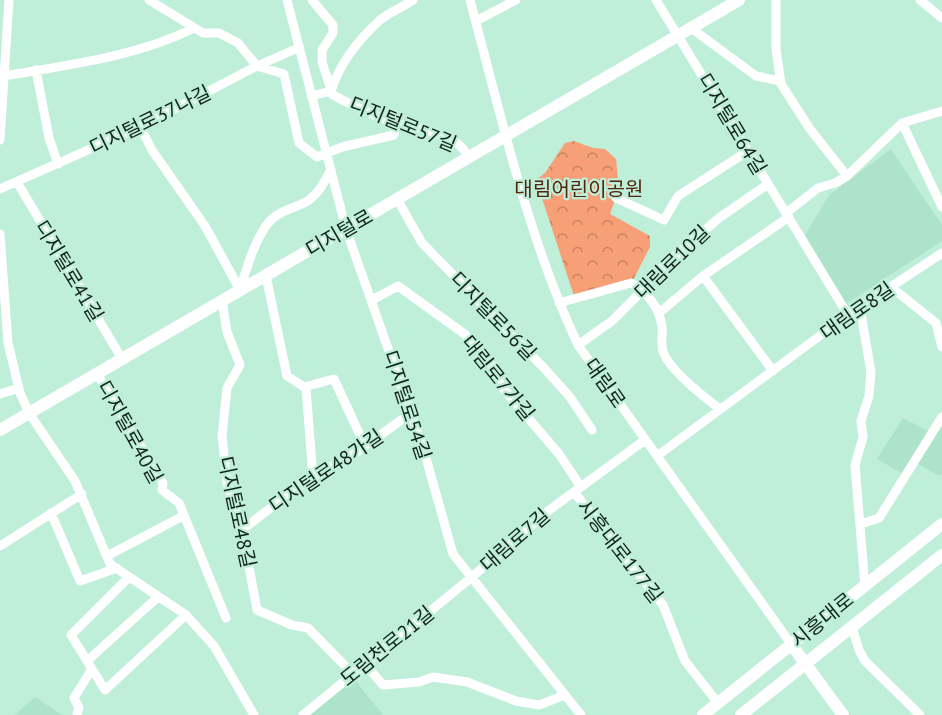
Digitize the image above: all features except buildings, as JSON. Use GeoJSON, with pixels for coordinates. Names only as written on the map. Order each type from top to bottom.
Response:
{"type":"FeatureCollection","features":[{"type":"Feature","properties":{"kind":"main road","name":"디지털로"},"geometry":{"type":"LineString","coordinates":[[0,430],[739,0]]}},
{"type":"Feature","properties":{"kind":"main road","name":"시흥대로"},"geometry":{"type":"LineString","coordinates":[[703,715],[942,524]]}},
{"type":"Feature","properties":{"kind":"main road","name":"시흥대로"},"geometry":{"type":"LineString","coordinates":[[741,715],[942,555]]}},
{"type":"Feature","properties":{"kind":"main road","name":"대림로"},"geometry":{"type":"LineString","coordinates":[[791,644],[843,715]]}},
{"type":"Feature","properties":{"kind":"street"},"geometry":{"type":"LineString","coordinates":[[0,140],[4,76],[3,36],[9,0]]}},
{"type":"Feature","properties":{"kind":"street"},"geometry":{"type":"LineString","coordinates":[[149,0],[203,33],[219,33],[238,43],[257,66],[284,74],[299,143],[317,157],[342,147],[394,135],[396,122]]}},
{"type":"Feature","properties":{"kind":"street","name":"디지털로54길"},"geometry":{"type":"LineString","coordinates":[[287,0],[346,229],[411,413],[453,554],[581,715]]}},
{"type":"Feature","properties":{"kind":"street","name":"디지털로57길"},"geometry":{"type":"LineString","coordinates":[[312,0],[333,25],[333,33],[322,50],[322,62],[331,91],[349,105],[450,138],[464,148],[468,158]]}},
{"type":"Feature","properties":{"kind":"street"},"geometry":{"type":"LineString","coordinates":[[311,96],[331,91],[337,73],[353,49],[382,19],[413,0]]}},
{"type":"Feature","properties":{"kind":"street","name":"대림로"},"geometry":{"type":"LineString","coordinates":[[470,0],[507,136],[559,303],[578,345],[791,644]]}},
{"type":"Feature","properties":{"kind":"street"},"geometry":{"type":"LineString","coordinates":[[476,21],[516,0]]}},
{"type":"Feature","properties":{"kind":"street"},"geometry":{"type":"LineString","coordinates":[[656,0],[678,36]]}},
{"type":"Feature","properties":{"kind":"street"},"geometry":{"type":"LineString","coordinates":[[776,0],[776,49],[780,81],[810,129],[847,176]]}},
{"type":"Feature","properties":{"kind":"street"},"geometry":{"type":"LineString","coordinates":[[920,0],[942,18]]}},
{"type":"Feature","properties":{"kind":"street"},"geometry":{"type":"LineString","coordinates":[[4,76],[126,53],[175,38],[194,28]]}},
{"type":"Feature","properties":{"kind":"street"},"geometry":{"type":"LineString","coordinates":[[691,28],[756,76],[780,81]]}},
{"type":"Feature","properties":{"kind":"street","name":"디지털로64길"},"geometry":{"type":"LineString","coordinates":[[678,36],[848,315]]}},
{"type":"Feature","properties":{"kind":"street","name":"디지털로37나길"},"geometry":{"type":"LineString","coordinates":[[0,189],[140,127],[257,66],[298,48]]}},
{"type":"Feature","properties":{"kind":"street"},"geometry":{"type":"LineString","coordinates":[[36,70],[50,138],[58,164]]}},
{"type":"Feature","properties":{"kind":"street"},"geometry":{"type":"LineString","coordinates":[[659,313],[703,276],[787,215],[818,188],[835,183],[847,176],[902,123],[942,111]]}},
{"type":"Feature","properties":{"kind":"street"},"geometry":{"type":"LineString","coordinates":[[902,123],[942,207]]}},
{"type":"Feature","properties":{"kind":"street"},"geometry":{"type":"LineString","coordinates":[[140,127],[152,150],[205,226],[240,290]]}},
{"type":"Feature","properties":{"kind":"street"},"geometry":{"type":"LineString","coordinates":[[616,198],[664,220],[678,196],[748,151]]}},
{"type":"Feature","properties":{"kind":"street"},"geometry":{"type":"LineString","coordinates":[[240,290],[256,241],[270,219],[280,212],[309,200],[331,170]]}},
{"type":"Feature","properties":{"kind":"street","name":"디지털로41길"},"geometry":{"type":"LineString","coordinates":[[17,182],[122,359]]}},
{"type":"Feature","properties":{"kind":"street","name":"대림로10길"},"geometry":{"type":"LineString","coordinates":[[578,345],[612,321],[642,291],[655,273],[719,218],[768,184]]}},
{"type":"Feature","properties":{"kind":"street","name":"디지털로56길"},"geometry":{"type":"LineString","coordinates":[[397,200],[422,243],[543,367],[570,397],[592,430]]}},
{"type":"Feature","properties":{"kind":"street"},"geometry":{"type":"LineString","coordinates":[[0,234],[8,343],[19,388],[29,413],[82,494],[110,564],[186,615],[214,646],[254,715]]}},
{"type":"Feature","properties":{"kind":"street","name":"대림로8길"},"geometry":{"type":"LineString","coordinates":[[657,456],[848,315],[942,253]]}},
{"type":"Feature","properties":{"kind":"street"},"geometry":{"type":"LineString","coordinates":[[266,276],[284,369],[292,381],[304,387],[334,379],[365,446]]}},
{"type":"Feature","properties":{"kind":"street"},"geometry":{"type":"LineString","coordinates":[[703,276],[773,371]]}},
{"type":"Feature","properties":{"kind":"street"},"geometry":{"type":"LineString","coordinates":[[559,303],[631,283],[642,291],[659,313],[664,355],[693,388],[720,410]]}},
{"type":"Feature","properties":{"kind":"street","name":"대림로7가길"},"geometry":{"type":"LineString","coordinates":[[372,300],[398,286],[466,335],[492,365],[501,386],[559,454],[578,489]]}},
{"type":"Feature","properties":{"kind":"street"},"geometry":{"type":"LineString","coordinates":[[891,287],[936,323],[942,347]]}},
{"type":"Feature","properties":{"kind":"street","name":"디지털로48길"},"geometry":{"type":"LineString","coordinates":[[222,301],[227,332],[240,364],[227,388],[222,435],[226,483],[242,530],[257,609],[292,625],[308,628],[353,674]]}},
{"type":"Feature","properties":{"kind":"street"},"geometry":{"type":"LineString","coordinates":[[860,308],[871,372],[869,396],[861,421],[863,437],[855,465],[865,586]]}},
{"type":"Feature","properties":{"kind":"street","name":"디지털로40길"},"geometry":{"type":"LineString","coordinates":[[97,374],[163,483],[162,490],[179,503],[225,618]]}},
{"type":"Feature","properties":{"kind":"street"},"geometry":{"type":"LineString","coordinates":[[304,387],[313,478]]}},
{"type":"Feature","properties":{"kind":"street"},"geometry":{"type":"LineString","coordinates":[[0,394],[19,388]]}},
{"type":"Feature","properties":{"kind":"street","name":"디지털로48가길"},"geometry":{"type":"LineString","coordinates":[[242,530],[313,478],[365,446],[411,413]]}},
{"type":"Feature","properties":{"kind":"street"},"geometry":{"type":"LineString","coordinates":[[861,524],[879,518],[942,417]]}},
{"type":"Feature","properties":{"kind":"street","name":"대림로7길"},"geometry":{"type":"LineString","coordinates":[[472,578],[548,511],[645,440]]}},
{"type":"Feature","properties":{"kind":"street","name":"시흥대로177길"},"geometry":{"type":"LineString","coordinates":[[578,489],[663,605],[685,661],[718,703]]}},
{"type":"Feature","properties":{"kind":"street"},"geometry":{"type":"LineString","coordinates":[[0,546],[82,494]]}},
{"type":"Feature","properties":{"kind":"street"},"geometry":{"type":"LineString","coordinates":[[51,513],[80,580],[117,568]]}},
{"type":"Feature","properties":{"kind":"street"},"geometry":{"type":"LineString","coordinates":[[107,556],[183,516]]}},
{"type":"Feature","properties":{"kind":"street"},"geometry":{"type":"LineString","coordinates":[[129,577],[71,635],[105,690],[186,615]]}},
{"type":"Feature","properties":{"kind":"street","name":"도림천로21길"},"geometry":{"type":"LineString","coordinates":[[303,715],[472,578]]}},
{"type":"Feature","properties":{"kind":"street"},"geometry":{"type":"LineString","coordinates":[[77,715],[79,708],[74,698],[90,665],[158,597]]}},
{"type":"Feature","properties":{"kind":"street"},"geometry":{"type":"LineString","coordinates":[[852,627],[859,650],[866,661],[920,715]]}},
{"type":"Feature","properties":{"kind":"street"},"geometry":{"type":"LineString","coordinates":[[365,664],[383,685],[420,682],[433,677],[467,682],[516,700],[539,705],[565,695]]}},
{"type":"Feature","properties":{"kind":"shaded area"},"geometry":{"type":"Polygon","coordinates":[[[891,149],[942,225],[942,241],[846,304],[805,235],[829,195],[891,149]]]}},
{"type":"Feature","properties":{"kind":"shaded area"},"geometry":{"type":"Polygon","coordinates":[[[903,418],[934,434],[942,422],[942,474],[939,476],[913,461],[905,475],[877,459],[903,418]]]}},
{"type":"Feature","properties":{"kind":"shaded area"},"geometry":{"type":"Polygon","coordinates":[[[354,679],[383,715],[310,715],[354,679]]]}},
{"type":"Feature","properties":{"kind":"shaded area"},"geometry":{"type":"Polygon","coordinates":[[[35,697],[62,715],[15,715],[35,697]]]}},
{"type":"Feature","properties":{"kind":"green space","name":"대림어린이공원"},"geometry":{"type":"Polygon","coordinates":[[[574,141],[593,148],[605,149],[616,159],[619,189],[610,214],[650,236],[650,247],[633,280],[574,296],[536,180],[545,173],[565,143],[574,141]]]}}]}
